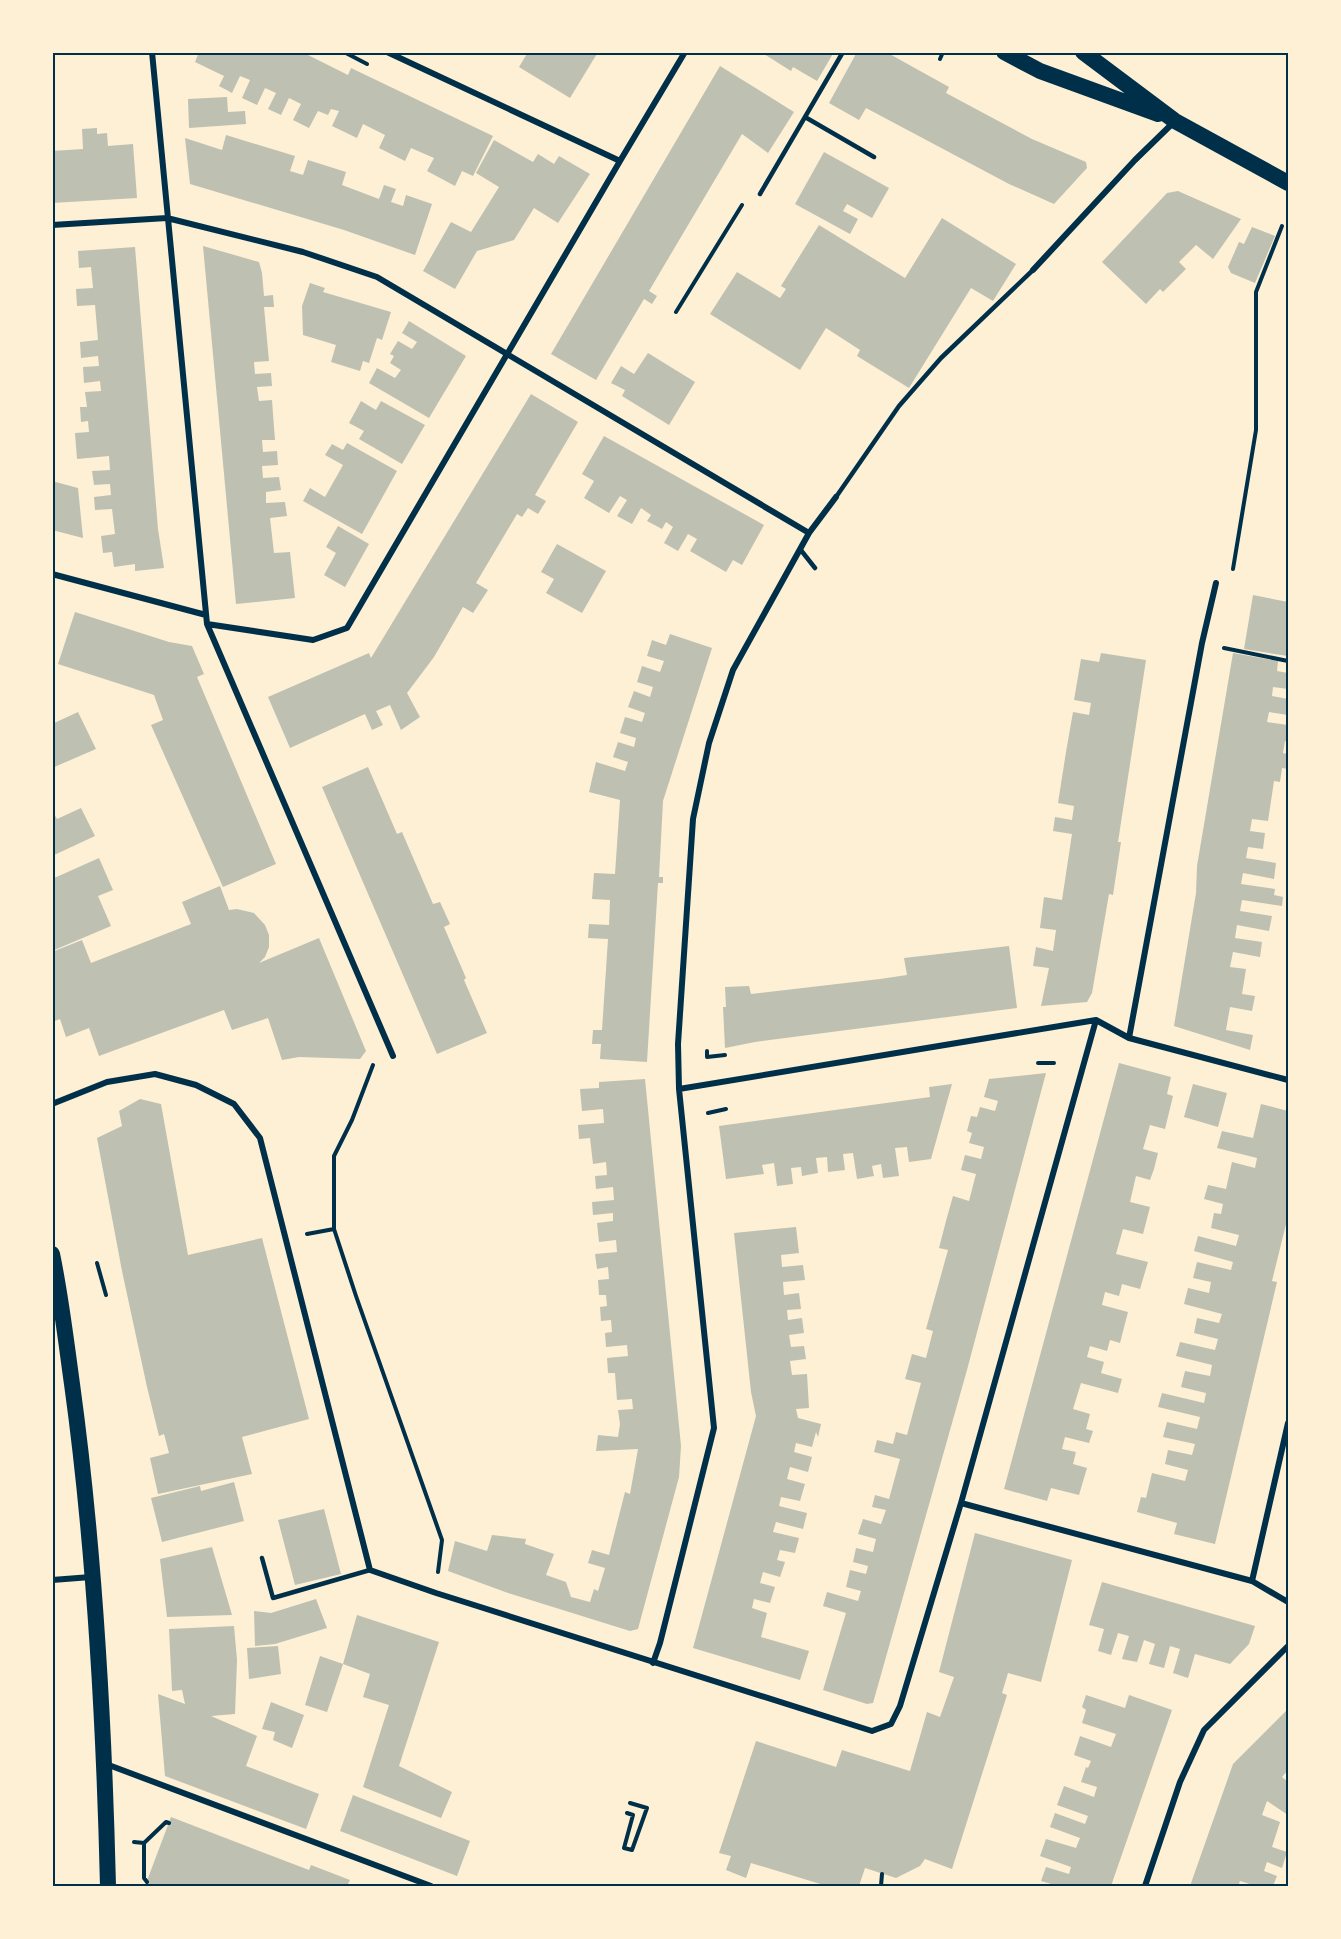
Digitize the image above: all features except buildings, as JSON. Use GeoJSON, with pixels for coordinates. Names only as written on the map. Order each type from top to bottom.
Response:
{"type":"FeatureCollection","features":[{"type":"Feature","properties":{"kind":"highway"},"geometry":{"type":"LineString","coordinates":[[1004,52],[1041,71],[1176,121]]}},
{"type":"Feature","properties":{"kind":"highway"},"geometry":{"type":"LineString","coordinates":[[1083,52],[1176,121],[1288,183]]}},
{"type":"Feature","properties":{"kind":"highway"},"geometry":{"type":"LineString","coordinates":[[52,1254],[79,1432],[94,1577],[105,1764],[108,1887]]}},
{"type":"Feature","properties":{"kind":"street"},"geometry":{"type":"LineString","coordinates":[[152,52],[207,624],[393,1056]]}},
{"type":"Feature","properties":{"kind":"street"},"geometry":{"type":"LineString","coordinates":[[387,52],[620,161]]}},
{"type":"Feature","properties":{"kind":"street"},"geometry":{"type":"LineString","coordinates":[[207,624],[313,640],[347,628],[686,52]]}},
{"type":"Feature","properties":{"kind":"street"},"geometry":{"type":"LineString","coordinates":[[1033,270],[1136,160],[1176,121]]}},
{"type":"Feature","properties":{"kind":"street"},"geometry":{"type":"LineString","coordinates":[[52,225],[167,218],[303,252],[377,277],[809,533]]}},
{"type":"Feature","properties":{"kind":"street"},"geometry":{"type":"LineString","coordinates":[[653,1663],[714,1428],[679,1089],[678,1044],[693,819],[708,743],[733,670],[809,533],[836,497]]}},
{"type":"Feature","properties":{"kind":"street"},"geometry":{"type":"LineString","coordinates":[[52,573],[206,615]]}},
{"type":"Feature","properties":{"kind":"street"},"geometry":{"type":"LineString","coordinates":[[1129,1038],[1202,643],[1216,583]]}},
{"type":"Feature","properties":{"kind":"street"},"geometry":{"type":"LineString","coordinates":[[679,1089],[1096,1020],[1129,1038],[1288,1080]]}},
{"type":"Feature","properties":{"kind":"street"},"geometry":{"type":"LineString","coordinates":[[52,1104],[107,1082],[155,1074],[196,1084],[234,1104],[260,1138],[370,1570],[653,1663],[872,1731],[891,1724],[900,1706],[961,1503],[1096,1020]]}},
{"type":"Feature","properties":{"kind":"street"},"geometry":{"type":"LineString","coordinates":[[1252,1581],[1288,1423]]}},
{"type":"Feature","properties":{"kind":"street"},"geometry":{"type":"LineString","coordinates":[[961,1503],[1252,1581],[1288,1602]]}},
{"type":"Feature","properties":{"kind":"street"},"geometry":{"type":"LineString","coordinates":[[52,1580],[94,1577]]}},
{"type":"Feature","properties":{"kind":"street"},"geometry":{"type":"LineString","coordinates":[[1144,1887],[1180,1782],[1204,1730],[1288,1647]]}},
{"type":"Feature","properties":{"kind":"street"},"geometry":{"type":"LineString","coordinates":[[105,1764],[431,1887]]}},
{"type":"Feature","properties":{"kind":"lane"},"geometry":{"type":"LineString","coordinates":[[760,194],[843,52]]}},
{"type":"Feature","properties":{"kind":"lane"},"geometry":{"type":"LineString","coordinates":[[805,117],[874,157]]}},
{"type":"Feature","properties":{"kind":"lane"},"geometry":{"type":"LineString","coordinates":[[836,497],[899,406],[941,358],[1033,270]]}},
{"type":"Feature","properties":{"kind":"lane"},"geometry":{"type":"LineString","coordinates":[[800,549],[815,568]]}},
{"type":"Feature","properties":{"kind":"lane"},"geometry":{"type":"LineString","coordinates":[[262,1558],[273,1598],[370,1570]]}},
{"type":"Feature","properties":{"kind":"path"},"geometry":{"type":"LineString","coordinates":[[939,59],[943,52]]}},
{"type":"Feature","properties":{"kind":"path"},"geometry":{"type":"LineString","coordinates":[[676,312],[743,203],[760,194]]}},
{"type":"Feature","properties":{"kind":"path"},"geometry":{"type":"LineString","coordinates":[[1231,580],[1256,430],[1256,292],[1282,226]]}},
{"type":"Feature","properties":{"kind":"path"},"geometry":{"type":"LineString","coordinates":[[1224,648],[1288,661]]}},
{"type":"Feature","properties":{"kind":"path"},"geometry":{"type":"LineString","coordinates":[[707,1051],[706,1057],[725,1055]]}},
{"type":"Feature","properties":{"kind":"path"},"geometry":{"type":"LineString","coordinates":[[375,1059],[352,1120],[334,1156],[334,1229],[442,1540],[436,1593]]}},
{"type":"Feature","properties":{"kind":"path"},"geometry":{"type":"LineString","coordinates":[[1038,1063],[1054,1064]]}},
{"type":"Feature","properties":{"kind":"path"},"geometry":{"type":"LineString","coordinates":[[708,1113],[726,1109]]}},
{"type":"Feature","properties":{"kind":"path"},"geometry":{"type":"LineString","coordinates":[[97,1263],[106,1295]]}},
{"type":"Feature","properties":{"kind":"path"},"geometry":{"type":"LineString","coordinates":[[627,1813],[633,1815],[624,1848],[632,1850],[647,1808],[630,1803]]}},
{"type":"Feature","properties":{"kind":"path"},"geometry":{"type":"LineString","coordinates":[[147,1882],[144,1878],[144,1843],[166,1822],[169,1823]]}},
{"type":"Feature","properties":{"kind":"path"},"geometry":{"type":"LineString","coordinates":[[137,1842],[144,1843]]}},
{"type":"Feature","properties":{"kind":"path"},"geometry":{"type":"LineString","coordinates":[[881,1887],[882,1874]]}}]}
